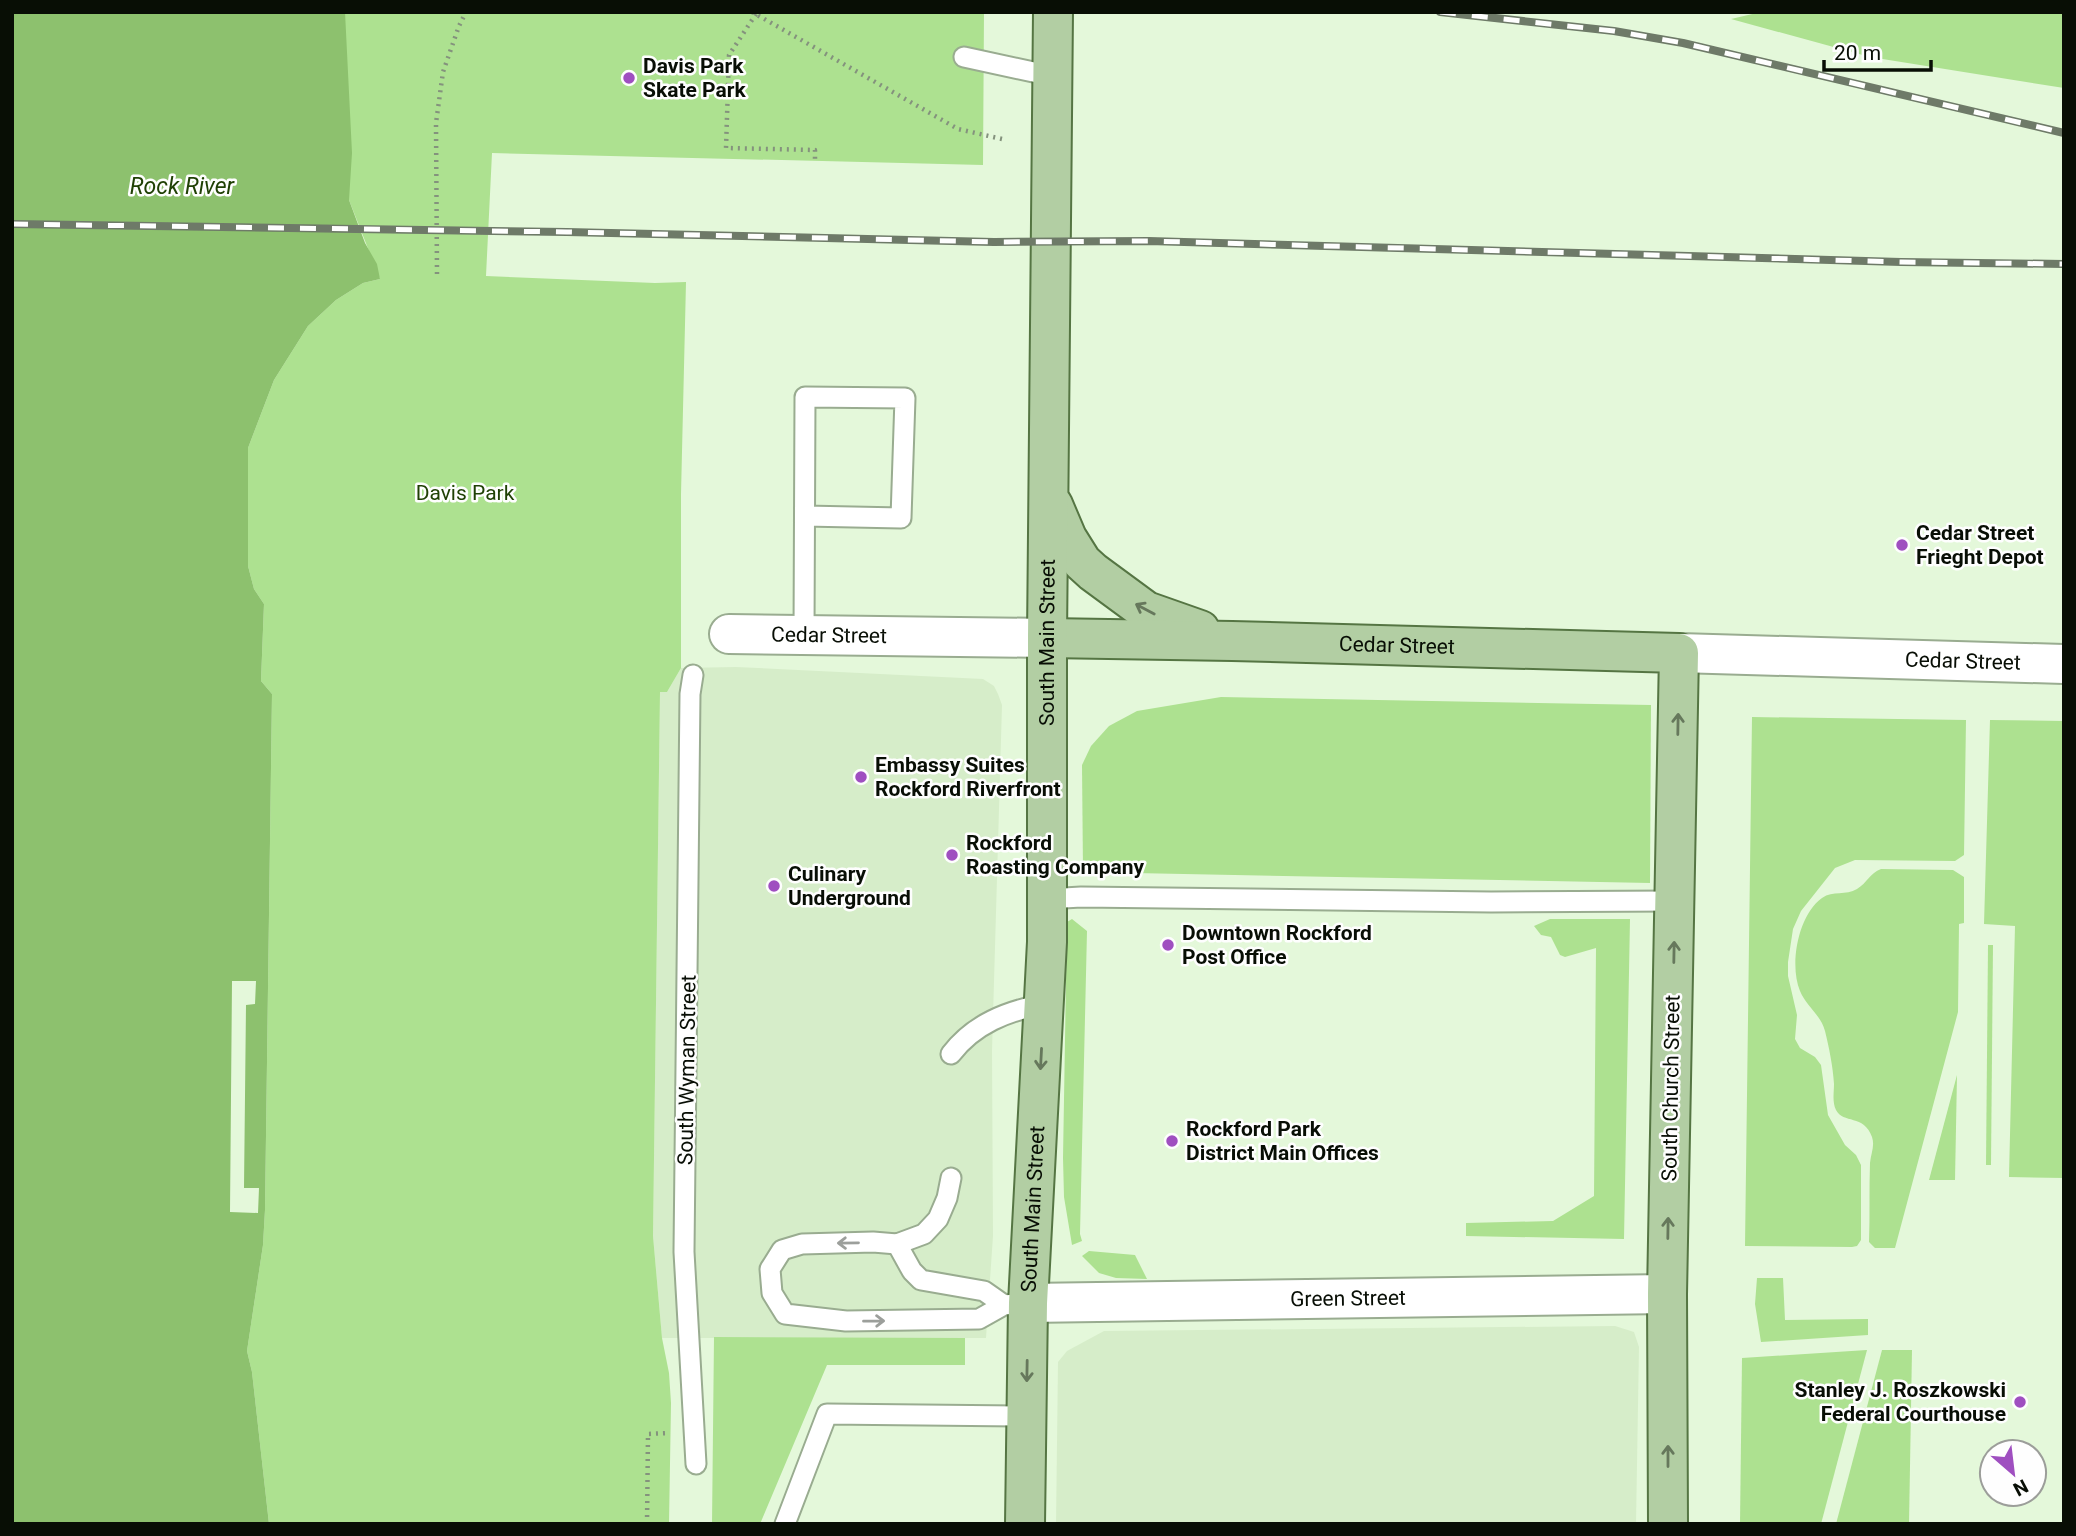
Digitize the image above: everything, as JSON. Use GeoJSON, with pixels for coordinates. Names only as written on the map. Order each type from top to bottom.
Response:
{"type":"FeatureCollection","features":[{"type":"Feature","properties":{"kind":"main road","name":"South Main Street"},"geometry":{"type":"LineString","coordinates":[[1024,1524],[1026,1416],[1016,1304],[1044,1004],[1053,12]]}},
{"type":"Feature","properties":{"kind":"main road"},"geometry":{"type":"LineString","coordinates":[[1049,498],[1067,538],[1082,562],[1111,586],[1146,611],[1232,641]]}},
{"type":"Feature","properties":{"kind":"main road","name":"Cedar Street"},"geometry":{"type":"LineString","coordinates":[[1047,638],[1679,653]]}},
{"type":"Feature","properties":{"kind":"main road","name":"South Church Street"},"geometry":{"type":"LineString","coordinates":[[1668,1524],[1667,1294],[1679,653]]}},
{"type":"Feature","properties":{"kind":"street","name":"Cedar Street"},"geometry":{"type":"LineString","coordinates":[[729,634],[1047,638]]}},
{"type":"Feature","properties":{"kind":"street","name":"Cedar Street"},"geometry":{"type":"LineString","coordinates":[[1679,653],[2064,664]]}},
{"type":"Feature","properties":{"kind":"street","name":"Green Street"},"geometry":{"type":"LineString","coordinates":[[1016,1304],[1667,1294]]}},
{"type":"Feature","properties":{"kind":"lane"},"geometry":{"type":"LineString","coordinates":[[964,57],[1052,76]]}},
{"type":"Feature","properties":{"kind":"lane"},"geometry":{"type":"LineString","coordinates":[[804,635],[805,397],[905,398],[901,518],[805,516]]}},
{"type":"Feature","properties":{"kind":"lane","name":"South Wyman Street"},"geometry":{"type":"LineString","coordinates":[[692,675],[684,1252],[696,1464]]}},
{"type":"Feature","properties":{"kind":"lane"},"geometry":{"type":"LineString","coordinates":[[1047,899],[1081,897],[1491,902],[1675,901]]}},
{"type":"Feature","properties":{"kind":"lane"},"geometry":{"type":"LineString","coordinates":[[951,1055],[963,1039],[988,1022],[1019,1009],[1044,1004]]}},
{"type":"Feature","properties":{"kind":"lane"},"geometry":{"type":"LineString","coordinates":[[951,1178],[947,1198],[937,1219],[924,1234],[897,1244],[802,1244],[782,1250],[769,1269],[772,1293],[785,1314],[846,1321],[979,1319],[1016,1304]]}},
{"type":"Feature","properties":{"kind":"lane"},"geometry":{"type":"LineString","coordinates":[[897,1244],[912,1271],[921,1280],[984,1291],[1016,1304]]}},
{"type":"Feature","properties":{"kind":"lane"},"geometry":{"type":"LineString","coordinates":[[785,1524],[827,1413],[1026,1416]]}},
{"type":"Feature","properties":{"kind":"path"},"geometry":{"type":"LineString","coordinates":[[437,274],[436,122],[443,72],[466,12]]}},
{"type":"Feature","properties":{"kind":"path"},"geometry":{"type":"LineString","coordinates":[[815,160],[815,150],[726,149],[729,55],[754,13],[958,129],[1002,139]]}},
{"type":"Feature","properties":{"kind":"path"},"geometry":{"type":"LineString","coordinates":[[647,1524],[648,1434],[694,1431]]}},
{"type":"Feature","properties":{"kind":"shaded area"},"geometry":{"type":"Polygon","coordinates":[[[736,667],[983,679],[994,686],[998,694],[1002,705],[992,1051],[993,1236],[986,1338],[662,1338],[653,1236],[660,691],[667,692],[681,668],[736,667]]]}},
{"type":"Feature","properties":{"kind":"shaded area"},"geometry":{"type":"Polygon","coordinates":[[[1615,1326],[1634,1332],[1639,1347],[1636,1524],[1056,1524],[1058,1362],[1067,1351],[1104,1331],[1615,1326]]]}},
{"type":"Feature","properties":{"kind":"green space","name":"Davis Park"},"geometry":{"type":"Polygon","coordinates":[[[342,12],[984,12],[983,165],[492,153],[486,276],[686,282],[681,494],[681,668],[667,692],[660,692],[653,1236],[671,1403],[669,1524],[269,1524],[252,1372],[247,1351],[263,1245],[265,1210],[272,694],[261,681],[264,604],[254,589],[248,566],[248,448],[274,380],[308,326],[336,300],[363,283],[380,279],[349,200],[342,12]]]}},
{"type":"Feature","properties":{"kind":"green space"},"geometry":{"type":"Polygon","coordinates":[[[1761,12],[2064,12],[2064,88],[1870,57],[1731,19],[1761,12]]]}},
{"type":"Feature","properties":{"kind":"green space"},"geometry":{"type":"Polygon","coordinates":[[[1221,697],[1651,705],[1650,883],[1083,872],[1082,765],[1091,746],[1109,726],[1137,711],[1221,697]]]}},
{"type":"Feature","properties":{"kind":"green space"},"geometry":{"type":"Polygon","coordinates":[[[1752,717],[1966,720],[1964,855],[1955,861],[1855,860],[1835,868],[1801,911],[1793,929],[1788,976],[1797,1015],[1795,1039],[1800,1048],[1815,1057],[1821,1065],[1828,1115],[1845,1145],[1856,1155],[1861,1165],[1861,1240],[1857,1246],[1852,1247],[1745,1246],[1752,717]]]}},
{"type":"Feature","properties":{"kind":"green space"},"geometry":{"type":"Polygon","coordinates":[[[1990,720],[2064,721],[2064,1178],[2009,1177],[2015,926],[1984,924],[1990,720]]]}},
{"type":"Feature","properties":{"kind":"green space"},"geometry":{"type":"Polygon","coordinates":[[[1881,869],[1953,870],[1964,877],[1964,923],[1959,924],[1958,1012],[1895,1248],[1875,1248],[1869,1242],[1872,1137],[1864,1125],[1843,1117],[1836,1110],[1833,1071],[1825,1031],[1800,991],[1795,968],[1798,941],[1807,916],[1814,906],[1826,896],[1857,889],[1881,869]]]}},
{"type":"Feature","properties":{"kind":"green space"},"geometry":{"type":"Polygon","coordinates":[[[1072,919],[1087,931],[1080,1234],[1082,1241],[1072,1245],[1064,1197],[1063,1158],[1067,922],[1072,919]]]}},
{"type":"Feature","properties":{"kind":"green space"},"geometry":{"type":"Polygon","coordinates":[[[1550,919],[1630,919],[1624,1239],[1466,1236],[1466,1223],[1553,1221],[1594,1196],[1596,948],[1565,957],[1560,955],[1551,937],[1541,935],[1534,926],[1550,919]]]}},
{"type":"Feature","properties":{"kind":"green space"},"geometry":{"type":"Polygon","coordinates":[[[1988,945],[1993,945],[1991,1165],[1986,1165],[1988,945]]]}},
{"type":"Feature","properties":{"kind":"green space"},"geometry":{"type":"Polygon","coordinates":[[[1957,1075],[1955,1180],[1929,1180],[1957,1075]]]}},
{"type":"Feature","properties":{"kind":"green space"},"geometry":{"type":"Polygon","coordinates":[[[1089,1251],[1135,1255],[1147,1279],[1116,1278],[1099,1273],[1082,1256],[1089,1251]]]}},
{"type":"Feature","properties":{"kind":"green space"},"geometry":{"type":"Polygon","coordinates":[[[1757,1278],[1783,1278],[1785,1320],[1868,1319],[1868,1335],[1761,1342],[1755,1304],[1757,1278]]]}},
{"type":"Feature","properties":{"kind":"green space"},"geometry":{"type":"Polygon","coordinates":[[[714,1337],[965,1338],[965,1365],[827,1365],[760,1524],[712,1524],[714,1337]]]}},
{"type":"Feature","properties":{"kind":"green space"},"geometry":{"type":"Polygon","coordinates":[[[1867,1350],[1821,1524],[1740,1524],[1742,1358],[1867,1350]]]}},
{"type":"Feature","properties":{"kind":"green space"},"geometry":{"type":"Polygon","coordinates":[[[1882,1350],[1912,1350],[1909,1524],[1836,1524],[1882,1350]]]}},
{"type":"Feature","properties":{"kind":"water","name":"Rock River"},"geometry":{"type":"Polygon","coordinates":[[[12,12],[345,12],[352,153],[349,200],[365,243],[377,264],[380,279],[363,283],[336,300],[308,326],[274,380],[248,448],[248,566],[254,589],[264,604],[261,681],[272,694],[265,1210],[263,1245],[247,1351],[252,1372],[269,1524],[12,1524],[12,12]]]}},
{"type":"Feature","properties":{"kind":"pier"},"geometry":{"type":"Polygon","coordinates":[[[232,981],[256,981],[255,1004],[246,1005],[244,1188],[259,1188],[258,1213],[230,1212],[232,981]]]}},
{"type":"Feature","properties":{"kind":"railway"},"geometry":{"type":"LineString","coordinates":[[1440,12],[1614,31],[1683,43],[2064,133]]}},
{"type":"Feature","properties":{"kind":"railway"},"geometry":{"type":"LineString","coordinates":[[12,224],[567,232],[994,242],[1149,241],[2064,264]]}},
{"type":"Feature","properties":{"kind":"place","name":"Davis Park Skate Park"},"geometry":{"type":"Point","coordinates":[629,78]}},
{"type":"Feature","properties":{"kind":"place","name":"Cedar Street Frieght Depot"},"geometry":{"type":"Point","coordinates":[1902,545]}},
{"type":"Feature","properties":{"kind":"place","name":"Embassy Suites Rockford Riverfront"},"geometry":{"type":"Point","coordinates":[861,777]}},
{"type":"Feature","properties":{"kind":"place","name":"Rockford Roasting Company"},"geometry":{"type":"Point","coordinates":[952,855]}},
{"type":"Feature","properties":{"kind":"place","name":"Culinary Underground"},"geometry":{"type":"Point","coordinates":[774,886]}},
{"type":"Feature","properties":{"kind":"place","name":"Downtown Rockford Post Office"},"geometry":{"type":"Point","coordinates":[1168,945]}},
{"type":"Feature","properties":{"kind":"place","name":"Rockford Park District Main Offices"},"geometry":{"type":"Point","coordinates":[1172,1141]}},
{"type":"Feature","properties":{"kind":"place","name":"Stanley J. Roszkowski Federal Courthouse"},"geometry":{"type":"Point","coordinates":[2020,1402]}}]}
